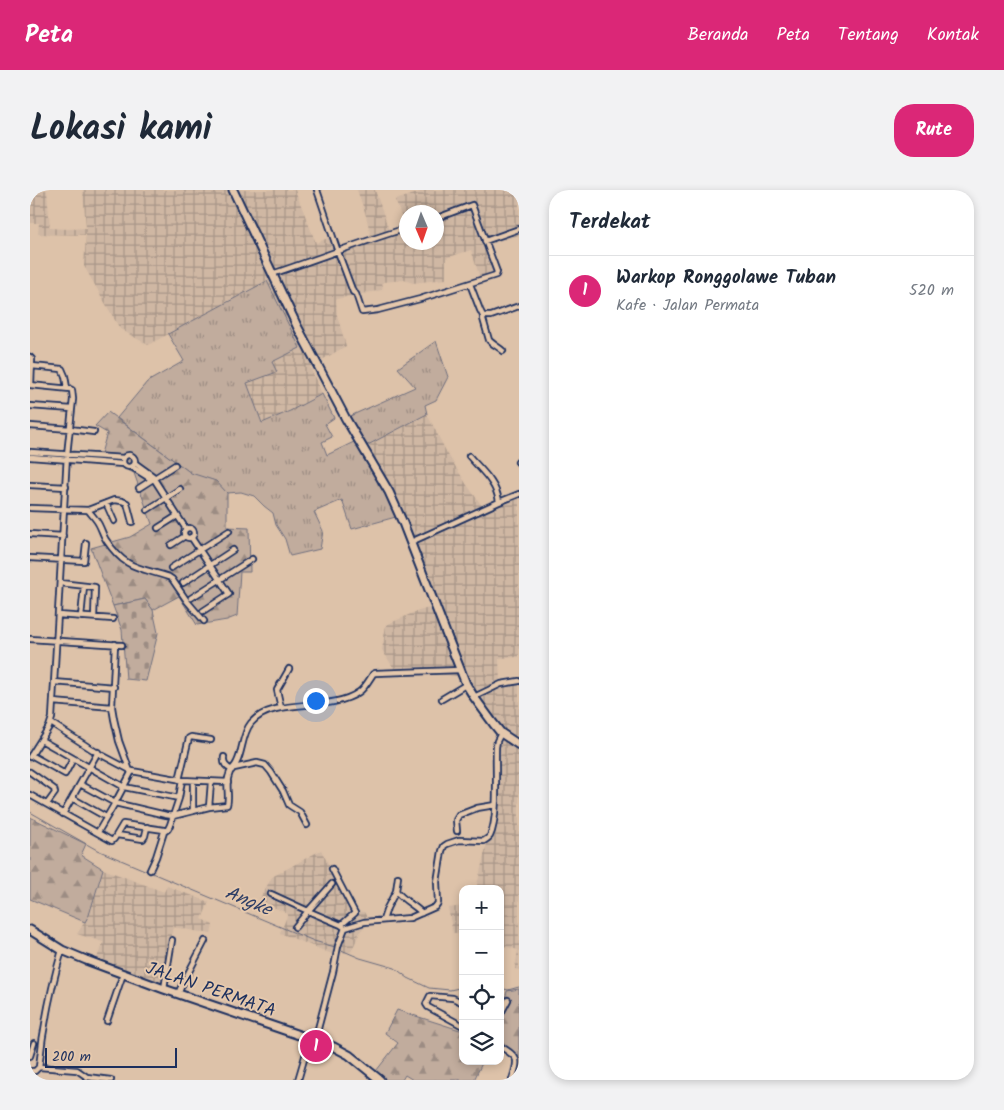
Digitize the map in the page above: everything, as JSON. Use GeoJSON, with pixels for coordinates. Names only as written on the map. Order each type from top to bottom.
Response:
{"type":"FeatureCollection","features":[{"type":"Feature","properties":{"kind":"main road"},"geometry":{"type":"LineString","coordinates":[[233,190],[290,312],[346,420],[389,492],[467,684],[474,697],[501,733],[519,745]]}},
{"type":"Feature","properties":{"kind":"main road","name":"JALAN PERMATA"},"geometry":{"type":"LineString","coordinates":[[30,930],[62,950],[123,974],[334,1047],[349,1055],[380,1080]]}},
{"type":"Feature","properties":{"kind":"street"},"geometry":{"type":"LineString","coordinates":[[317,190],[338,252],[362,312],[378,310],[420,299],[494,276],[497,273],[472,205],[444,215]]}},
{"type":"Feature","properties":{"kind":"street"},"geometry":{"type":"LineString","coordinates":[[484,241],[519,229]]}},
{"type":"Feature","properties":{"kind":"street"},"geometry":{"type":"LineString","coordinates":[[272,274],[399,230]]}},
{"type":"Feature","properties":{"kind":"street"},"geometry":{"type":"LineString","coordinates":[[470,284],[483,316],[489,340],[503,351]]}},
{"type":"Feature","properties":{"kind":"street"},"geometry":{"type":"LineString","coordinates":[[483,316],[491,316],[519,306]]}},
{"type":"Feature","properties":{"kind":"street"},"geometry":{"type":"LineString","coordinates":[[31,358],[30,385],[67,388],[72,390],[73,394],[67,457],[51,723],[31,756],[65,774],[73,759]]}},
{"type":"Feature","properties":{"kind":"street"},"geometry":{"type":"LineString","coordinates":[[32,366],[62,369],[67,388]]}},
{"type":"Feature","properties":{"kind":"street"},"geometry":{"type":"LineString","coordinates":[[30,406],[72,409]]}},
{"type":"Feature","properties":{"kind":"street"},"geometry":{"type":"LineString","coordinates":[[30,426],[94,432]]}},
{"type":"Feature","properties":{"kind":"street"},"geometry":{"type":"LineString","coordinates":[[30,452],[124,461]]}},
{"type":"Feature","properties":{"kind":"street"},"geometry":{"type":"LineString","coordinates":[[124,461],[127,456],[130,456],[134,458],[133,465]]}},
{"type":"Feature","properties":{"kind":"street"},"geometry":{"type":"LineString","coordinates":[[469,456],[494,486],[499,502]]}},
{"type":"Feature","properties":{"kind":"street"},"geometry":{"type":"LineString","coordinates":[[30,457],[67,457]]}},
{"type":"Feature","properties":{"kind":"street"},"geometry":{"type":"LineString","coordinates":[[124,461],[127,467],[133,465]]}},
{"type":"Feature","properties":{"kind":"street"},"geometry":{"type":"LineString","coordinates":[[133,465],[151,479],[154,479],[186,529],[193,531],[192,537],[228,594],[203,611]]}},
{"type":"Feature","properties":{"kind":"street"},"geometry":{"type":"LineString","coordinates":[[139,488],[175,465]]}},
{"type":"Feature","properties":{"kind":"street"},"geometry":{"type":"LineString","coordinates":[[30,485],[66,487]]}},
{"type":"Feature","properties":{"kind":"street"},"geometry":{"type":"LineString","coordinates":[[146,510],[180,489]]}},
{"type":"Feature","properties":{"kind":"street"},"geometry":{"type":"LineString","coordinates":[[410,542],[519,494]]}},
{"type":"Feature","properties":{"kind":"street"},"geometry":{"type":"LineString","coordinates":[[30,508],[88,510],[118,500],[127,503],[132,522]]}},
{"type":"Feature","properties":{"kind":"street"},"geometry":{"type":"LineString","coordinates":[[106,503],[114,521]]}},
{"type":"Feature","properties":{"kind":"street"},"geometry":{"type":"LineString","coordinates":[[88,510],[98,522],[107,541],[126,563],[139,569],[169,577],[204,620]]}},
{"type":"Feature","properties":{"kind":"street"},"geometry":{"type":"LineString","coordinates":[[158,528],[177,516]]}},
{"type":"Feature","properties":{"kind":"street"},"geometry":{"type":"LineString","coordinates":[[185,536],[186,529]]}},
{"type":"Feature","properties":{"kind":"street"},"geometry":{"type":"LineString","coordinates":[[171,568],[230,531]]}},
{"type":"Feature","properties":{"kind":"street"},"geometry":{"type":"LineString","coordinates":[[30,534],[63,536]]}},
{"type":"Feature","properties":{"kind":"street"},"geometry":{"type":"LineString","coordinates":[[170,545],[185,536],[188,538],[192,537]]}},
{"type":"Feature","properties":{"kind":"street"},"geometry":{"type":"LineString","coordinates":[[30,558],[84,561],[86,543]]}},
{"type":"Feature","properties":{"kind":"street"},"geometry":{"type":"LineString","coordinates":[[183,583],[233,550]]}},
{"type":"Feature","properties":{"kind":"street"},"geometry":{"type":"LineString","coordinates":[[191,598],[252,559]]}},
{"type":"Feature","properties":{"kind":"street"},"geometry":{"type":"LineString","coordinates":[[60,583],[96,588],[94,618]]}},
{"type":"Feature","properties":{"kind":"street"},"geometry":{"type":"LineString","coordinates":[[81,617],[84,586]]}},
{"type":"Feature","properties":{"kind":"street"},"geometry":{"type":"LineString","coordinates":[[58,615],[113,619]]}},
{"type":"Feature","properties":{"kind":"street"},"geometry":{"type":"LineString","coordinates":[[30,639],[122,645]]}},
{"type":"Feature","properties":{"kind":"street"},"geometry":{"type":"LineString","coordinates":[[98,832],[115,804],[131,771],[115,729],[112,707],[115,644]]}},
{"type":"Feature","properties":{"kind":"street"},"geometry":{"type":"LineString","coordinates":[[281,708],[277,690],[289,668]]}},
{"type":"Feature","properties":{"kind":"street"},"geometry":{"type":"LineString","coordinates":[[80,784],[115,804],[173,816],[193,810],[228,804],[229,773],[238,760],[245,735],[252,722],[267,712],[281,708],[319,705],[348,699],[360,692],[375,673],[460,670]]}},
{"type":"Feature","properties":{"kind":"street"},"geometry":{"type":"LineString","coordinates":[[474,697],[501,684],[519,681]]}},
{"type":"Feature","properties":{"kind":"street"},"geometry":{"type":"LineString","coordinates":[[54,682],[114,687]]}},
{"type":"Feature","properties":{"kind":"street"},"geometry":{"type":"LineString","coordinates":[[442,699],[467,684]]}},
{"type":"Feature","properties":{"kind":"street"},"geometry":{"type":"LineString","coordinates":[[53,702],[112,707]]}},
{"type":"Feature","properties":{"kind":"street"},"geometry":{"type":"LineString","coordinates":[[51,723],[131,771],[181,780],[228,782]]}},
{"type":"Feature","properties":{"kind":"street"},"geometry":{"type":"LineString","coordinates":[[271,894],[343,927],[364,922],[410,918],[435,907],[438,903],[437,882],[444,846],[459,840],[482,842],[490,836],[495,805],[496,747],[501,733]]}},
{"type":"Feature","properties":{"kind":"street"},"geometry":{"type":"LineString","coordinates":[[30,795],[112,841],[123,824],[164,830],[169,828],[179,798],[189,738],[211,740]]}},
{"type":"Feature","properties":{"kind":"street"},"geometry":{"type":"LineString","coordinates":[[41,740],[124,787],[179,798]]}},
{"type":"Feature","properties":{"kind":"street"},"geometry":{"type":"LineString","coordinates":[[63,814],[98,752]]}},
{"type":"Feature","properties":{"kind":"street"},"geometry":{"type":"LineString","coordinates":[[224,757],[227,768],[233,769],[257,763],[265,765],[283,791],[289,805],[300,812],[307,825]]}},
{"type":"Feature","properties":{"kind":"street"},"geometry":{"type":"LineString","coordinates":[[30,772],[54,789],[55,793],[47,804]]}},
{"type":"Feature","properties":{"kind":"street"},"geometry":{"type":"LineString","coordinates":[[193,781],[193,810]]}},
{"type":"Feature","properties":{"kind":"street"},"geometry":{"type":"LineString","coordinates":[[210,807],[211,782]]}},
{"type":"Feature","properties":{"kind":"street"},"geometry":{"type":"LineString","coordinates":[[72,798],[106,817]]}},
{"type":"Feature","properties":{"kind":"street"},"geometry":{"type":"LineString","coordinates":[[457,831],[456,820],[459,815],[477,808],[495,805]]}},
{"type":"Feature","properties":{"kind":"street"},"geometry":{"type":"LineString","coordinates":[[117,835],[143,839],[147,827]]}},
{"type":"Feature","properties":{"kind":"street"},"geometry":{"type":"LineString","coordinates":[[150,870],[164,830]]}},
{"type":"Feature","properties":{"kind":"street"},"geometry":{"type":"LineString","coordinates":[[298,1080],[333,972],[343,927],[355,913],[332,869]]}},
{"type":"Feature","properties":{"kind":"street"},"geometry":{"type":"LineString","coordinates":[[383,920],[396,891],[398,877]]}},
{"type":"Feature","properties":{"kind":"street"},"geometry":{"type":"LineString","coordinates":[[295,927],[332,884]]}},
{"type":"Feature","properties":{"kind":"street"},"geometry":{"type":"LineString","coordinates":[[396,891],[403,899],[422,913]]}},
{"type":"Feature","properties":{"kind":"street"},"geometry":{"type":"LineString","coordinates":[[164,989],[172,940]]}},
{"type":"Feature","properties":{"kind":"street"},"geometry":{"type":"LineString","coordinates":[[178,994],[205,941]]}},
{"type":"Feature","properties":{"kind":"street"},"geometry":{"type":"LineString","coordinates":[[30,1072],[35,1071],[39,1067],[55,973],[62,950]]}},
{"type":"Feature","properties":{"kind":"street"},"geometry":{"type":"LineString","coordinates":[[107,1021],[123,974]]}},
{"type":"Feature","properties":{"kind":"street"},"geometry":{"type":"LineString","coordinates":[[459,999],[430,996],[426,1005],[459,1024]]}},
{"type":"Feature","properties":{"kind":"street"},"geometry":{"type":"LineString","coordinates":[[504,1004],[508,1000]]}},
{"type":"Feature","properties":{"kind":"street"},"geometry":{"type":"LineString","coordinates":[[30,1056],[32,1042],[42,1044]]}},
{"type":"Feature","properties":{"kind":"street"},"geometry":{"type":"LineString","coordinates":[[504,1048],[514,1054],[518,1060],[512,1080]]}},
{"type":"Feature","properties":{"kind":"street"},"geometry":{"type":"LineString","coordinates":[[39,1067],[77,1070],[86,1078],[111,1080]]}},
{"type":"Feature","properties":{"kind":"street"},"geometry":{"type":"LineString","coordinates":[[79,1080],[80,1073]]}},
{"type":"Feature","properties":{"kind":"shaded area"},"geometry":{"type":"Polygon","coordinates":[[[30,190],[47,190],[50,228],[68,229],[86,228],[83,190],[295,190],[316,243],[330,237],[337,253],[372,240],[357,190],[375,190],[390,233],[399,230],[399,250],[444,250],[444,205],[399,205],[399,210],[395,200],[427,190],[519,190],[519,235],[486,245],[496,276],[481,281],[471,250],[446,258],[446,279],[413,283],[404,280],[383,282],[382,290],[336,299],[337,315],[346,346],[310,367],[322,394],[262,423],[246,383],[277,372],[272,362],[267,281],[148,345],[120,329],[84,266],[86,235],[38,234],[39,223],[30,223],[30,190]]]}},
{"type":"Feature","properties":{"kind":"shaded area"},"geometry":{"type":"Polygon","coordinates":[[[427,414],[447,453],[485,510],[519,497],[519,657],[499,658],[500,684],[519,685],[519,732],[511,740],[519,746],[519,970],[515,969],[518,950],[504,946],[504,885],[477,885],[493,818],[498,731],[473,700],[466,677],[430,673],[397,673],[382,650],[386,625],[415,612],[436,606],[403,515],[361,447],[427,414]]]}},
{"type":"Feature","properties":{"kind":"shaded area"},"geometry":{"type":"Polygon","coordinates":[[[321,850],[338,883],[357,911],[364,912],[370,923],[361,930],[351,952],[332,954],[280,933],[288,914],[259,900],[272,877],[321,850]]]}},
{"type":"Feature","properties":{"kind":"shaded area"},"geometry":{"type":"Polygon","coordinates":[[[103,869],[164,892],[167,886],[209,902],[202,919],[213,925],[211,934],[173,927],[160,985],[95,963],[103,942],[77,934],[89,915],[103,869]]]}},
{"type":"Feature","properties":{"kind":"shaded area"},"geometry":{"type":"Polygon","coordinates":[[[459,907],[459,933],[453,933],[448,908],[459,907]]]}},
{"type":"Feature","properties":{"kind":"green space"},"geometry":{"type":"Polygon","coordinates":[[[267,281],[300,348],[272,362],[277,372],[247,383],[262,423],[322,394],[334,418],[325,424],[332,437],[322,442],[327,455],[358,440],[348,417],[415,387],[398,368],[436,341],[448,377],[436,400],[425,405],[427,414],[362,448],[403,515],[352,529],[342,500],[314,512],[323,531],[320,549],[290,556],[285,539],[276,525],[273,513],[254,496],[241,492],[227,493],[215,481],[192,474],[117,418],[147,382],[184,361],[168,334],[267,281]]]}},
{"type":"Feature","properties":{"kind":"green space"},"geometry":{"type":"Polygon","coordinates":[[[108,412],[191,473],[216,481],[227,493],[227,527],[249,528],[250,572],[240,572],[237,616],[227,620],[197,625],[179,596],[153,610],[145,599],[113,606],[91,548],[130,537],[152,524],[134,473],[100,457],[107,433],[95,426],[108,412]]]}},
{"type":"Feature","properties":{"kind":"green space"},"geometry":{"type":"Polygon","coordinates":[[[145,599],[153,610],[158,633],[146,681],[126,679],[122,630],[113,606],[145,599]]]}},
{"type":"Feature","properties":{"kind":"green space"},"geometry":{"type":"Polygon","coordinates":[[[30,817],[86,844],[81,855],[103,869],[89,915],[85,922],[30,899],[30,817]]]}},
{"type":"Feature","properties":{"kind":"green space"},"geometry":{"type":"Polygon","coordinates":[[[519,989],[519,1057],[504,1051],[504,1003],[507,991],[519,989]]]}},
{"type":"Feature","properties":{"kind":"green space"},"geometry":{"type":"Polygon","coordinates":[[[397,1010],[459,1030],[459,1065],[481,1065],[474,1080],[413,1080],[405,1075],[402,1080],[369,1080],[398,1043],[385,1033],[397,1010]]]}},
{"type":"Feature","properties":{"kind":"waterway","name":"Angke"},"geometry":{"type":"LineString","coordinates":[[30,812],[97,850],[314,941],[335,947]]}},
{"type":"Feature","properties":{"kind":"waterway","name":"Angke"},"geometry":{"type":"LineString","coordinates":[[339,949],[360,958],[395,968],[408,978],[429,988],[450,990],[459,988]]}},
{"type":"Feature","properties":{"kind":"waterway","name":"Angke"},"geometry":{"type":"LineString","coordinates":[[504,989],[508,990],[519,987]]}},
{"type":"Feature","properties":{"kind":"place","name":"Warkop Ronggolawe Tuban"},"geometry":{"type":"Point","coordinates":[316,1046]}}]}
